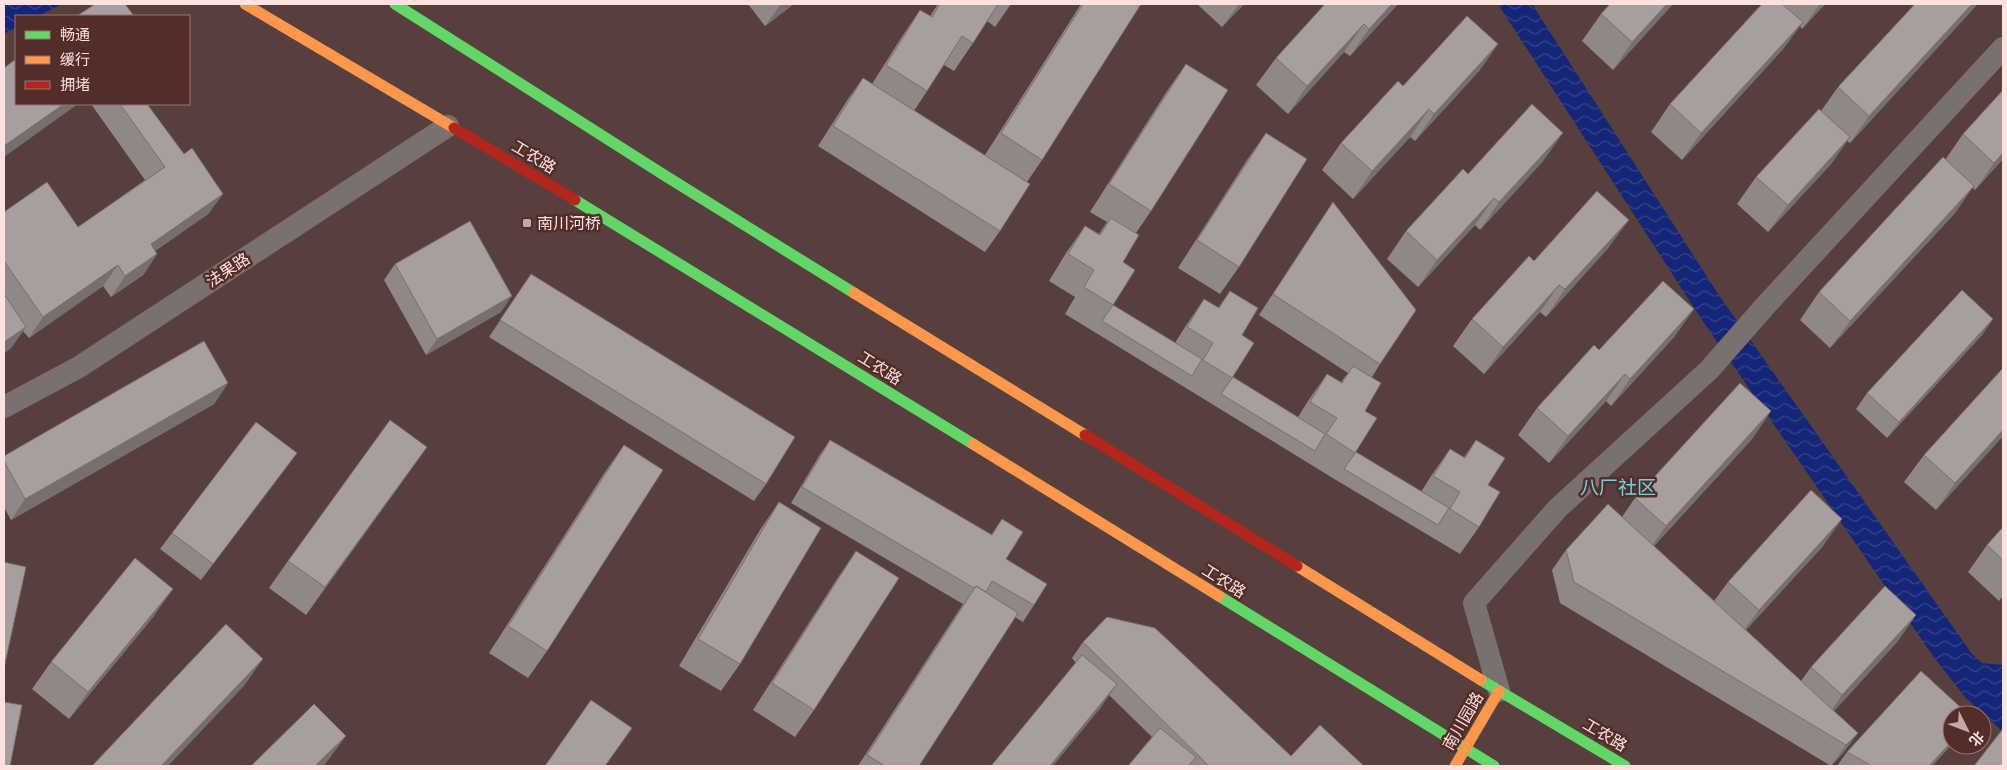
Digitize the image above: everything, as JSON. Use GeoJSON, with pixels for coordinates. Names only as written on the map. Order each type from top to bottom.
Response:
{"type":"FeatureCollection","features":[{"type":"Feature","properties":{"kind":"main road","name":"工农路"},"geometry":{"type":"LineString","coordinates":[[245,4],[616,224],[1494,766]]}},
{"type":"Feature","properties":{"kind":"main road","name":"工农路"},"geometry":{"type":"LineString","coordinates":[[395,4],[673,180],[1499,691],[1625,766]]}},
{"type":"Feature","properties":{"kind":"main road","name":"南川园路"},"geometry":{"type":"LineString","coordinates":[[1455,766],[1499,691]]}},
{"type":"Feature","properties":{"kind":"street"},"geometry":{"type":"LineString","coordinates":[[1499,691],[1474,603],[1558,508],[1716,362],[2003,48]]}},
{"type":"Feature","properties":{"kind":"street","name":"法果路"},"geometry":{"type":"LineString","coordinates":[[4,407],[80,367],[448,126]]}},
{"type":"Feature","properties":{"kind":"water"},"geometry":{"type":"Polygon","coordinates":[[[4,4],[62,4],[40,15],[15,15],[15,28],[4,34],[4,4]]]}},
{"type":"Feature","properties":{"kind":"water"},"geometry":{"type":"Polygon","coordinates":[[[1498,4],[1532,4],[1720,297],[1972,654],[1982,663],[2003,665],[2003,727],[2001,730],[1992,722],[1992,705],[1974,705],[1965,697],[1933,656],[1700,317],[1498,4]]]}},
{"type":"Feature","properties":{"kind":"building"},"geometry":{"type":"Polygon","coordinates":[[[95,4],[125,4],[133,15],[78,15],[95,4]]]}},
{"type":"Feature","properties":{"kind":"building"},"geometry":{"type":"Polygon","coordinates":[[[940,4],[998,4],[973,43],[962,36],[927,91],[886,65],[920,10],[932,17],[940,4]]]}},
{"type":"Feature","properties":{"kind":"building"},"geometry":{"type":"Polygon","coordinates":[[[1083,4],[1141,4],[1042,160],[1001,133],[1083,4]]]}},
{"type":"Feature","properties":{"kind":"building"},"geometry":{"type":"Polygon","coordinates":[[[1325,4],[1392,4],[1369,29],[1364,24],[1307,86],[1276,58],[1325,4]]]}},
{"type":"Feature","properties":{"kind":"building"},"geometry":{"type":"Polygon","coordinates":[[[1610,4],[1667,4],[1632,42],[1601,14],[1610,4]]]}},
{"type":"Feature","properties":{"kind":"building"},"geometry":{"type":"Polygon","coordinates":[[[1762,4],[1782,4],[1803,22],[1701,133],[1670,104],[1762,4]]]}},
{"type":"Feature","properties":{"kind":"building"},"geometry":{"type":"Polygon","coordinates":[[[1915,4],[1972,4],[1869,116],[1838,87],[1915,4]]]}},
{"type":"Feature","properties":{"kind":"building"},"geometry":{"type":"Polygon","coordinates":[[[1467,16],[1498,44],[1434,114],[1429,109],[1372,171],[1341,143],[1398,81],[1403,86],[1467,16]]]}},
{"type":"Feature","properties":{"kind":"building"},"geometry":{"type":"Polygon","coordinates":[[[15,60],[15,105],[63,105],[4,146],[4,68],[15,60]]]}},
{"type":"Feature","properties":{"kind":"building"},"geometry":{"type":"Polygon","coordinates":[[[1186,64],[1228,90],[1151,211],[1109,184],[1186,64]]]}},
{"type":"Feature","properties":{"kind":"building"},"geometry":{"type":"Polygon","coordinates":[[[863,78],[1030,184],[1000,231],[833,126],[863,78]]]}},
{"type":"Feature","properties":{"kind":"building"},"geometry":{"type":"Polygon","coordinates":[[[2003,90],[2003,153],[1994,163],[1963,134],[2003,90]]]}},
{"type":"Feature","properties":{"kind":"building"},"geometry":{"type":"Polygon","coordinates":[[[1532,104],[1563,133],[1499,202],[1494,198],[1437,260],[1406,231],[1463,169],[1468,174],[1532,104]]]}},
{"type":"Feature","properties":{"kind":"building"},"geometry":{"type":"Polygon","coordinates":[[[121,105],[148,105],[184,154],[192,148],[223,194],[151,244],[157,254],[125,276],[118,265],[43,317],[4,261],[4,212],[47,182],[78,227],[165,167],[121,105]]]}},
{"type":"Feature","properties":{"kind":"building"},"geometry":{"type":"Polygon","coordinates":[[[1819,109],[1850,137],[1788,205],[1756,177],[1819,109]]]}},
{"type":"Feature","properties":{"kind":"building"},"geometry":{"type":"Polygon","coordinates":[[[1266,133],[1307,159],[1239,267],[1197,240],[1266,133]]]}},
{"type":"Feature","properties":{"kind":"building"},"geometry":{"type":"Polygon","coordinates":[[[1943,157],[1974,186],[1850,321],[1819,292],[1943,157]]]}},
{"type":"Feature","properties":{"kind":"building"},"geometry":{"type":"Polygon","coordinates":[[[1597,191],[1629,220],[1565,289],[1559,285],[1503,347],[1472,319],[1529,256],[1534,261],[1597,191]]]}},
{"type":"Feature","properties":{"kind":"building"},"geometry":{"type":"Polygon","coordinates":[[[1333,202],[1416,310],[1380,364],[1273,294],[1333,202]]]}},
{"type":"Feature","properties":{"kind":"building"},"geometry":{"type":"Polygon","coordinates":[[[1111,218],[1139,235],[1123,262],[1135,270],[1113,305],[1084,287],[1094,270],[1068,254],[1085,226],[1100,235],[1111,218]]]}},
{"type":"Feature","properties":{"kind":"building"},"geometry":{"type":"Polygon","coordinates":[[[470,221],[512,296],[437,339],[395,264],[470,221]]]}},
{"type":"Feature","properties":{"kind":"building"},"geometry":{"type":"Polygon","coordinates":[[[531,274],[795,437],[766,484],[500,320],[531,274]]]}},
{"type":"Feature","properties":{"kind":"building"},"geometry":{"type":"Polygon","coordinates":[[[1663,281],[1694,309],[1630,379],[1625,374],[1568,436],[1537,408],[1594,345],[1599,350],[1663,281]]]}},
{"type":"Feature","properties":{"kind":"building"},"geometry":{"type":"Polygon","coordinates":[[[1962,290],[1993,319],[1899,422],[1867,393],[1962,290]]]}},
{"type":"Feature","properties":{"kind":"building"},"geometry":{"type":"Polygon","coordinates":[[[1230,291],[1258,308],[1242,335],[1254,343],[1232,378],[1203,360],[1213,343],[1187,327],[1204,299],[1219,308],[1230,291]]]}},
{"type":"Feature","properties":{"kind":"building"},"geometry":{"type":"Polygon","coordinates":[[[4,294],[26,327],[4,342],[4,294]]]}},
{"type":"Feature","properties":{"kind":"building"},"geometry":{"type":"Polygon","coordinates":[[[1113,305],[1202,359],[1192,376],[1102,321],[1113,305]]]}},
{"type":"Feature","properties":{"kind":"building"},"geometry":{"type":"Polygon","coordinates":[[[204,341],[228,383],[25,499],[4,461],[4,456],[204,341]]]}},
{"type":"Feature","properties":{"kind":"building"},"geometry":{"type":"Polygon","coordinates":[[[1353,366],[1381,383],[1365,411],[1377,418],[1355,453],[1326,434],[1337,418],[1310,402],[1327,374],[1342,383],[1353,366]]]}},
{"type":"Feature","properties":{"kind":"building"},"geometry":{"type":"Polygon","coordinates":[[[2003,368],[2003,430],[1955,483],[1924,455],[2003,368]]]}},
{"type":"Feature","properties":{"kind":"building"},"geometry":{"type":"Polygon","coordinates":[[[1233,377],[1325,434],[1315,451],[1221,394],[1233,377]]]}},
{"type":"Feature","properties":{"kind":"building"},"geometry":{"type":"Polygon","coordinates":[[[1740,383],[1771,411],[1666,526],[1635,498],[1740,383]]]}},
{"type":"Feature","properties":{"kind":"building"},"geometry":{"type":"Polygon","coordinates":[[[390,420],[427,447],[325,587],[288,561],[390,420]]]}},
{"type":"Feature","properties":{"kind":"building"},"geometry":{"type":"Polygon","coordinates":[[[256,422],[297,453],[213,564],[172,533],[256,422]]]}},
{"type":"Feature","properties":{"kind":"building"},"geometry":{"type":"Polygon","coordinates":[[[830,440],[992,535],[1002,519],[1023,532],[1006,559],[1047,584],[1034,605],[992,581],[986,592],[976,586],[974,588],[802,487],[830,440]]]}},
{"type":"Feature","properties":{"kind":"building"},"geometry":{"type":"Polygon","coordinates":[[[1476,440],[1505,458],[1488,485],[1500,492],[1479,527],[1450,509],[1460,492],[1433,476],[1450,449],[1465,458],[1476,440]]]}},
{"type":"Feature","properties":{"kind":"building"},"geometry":{"type":"Polygon","coordinates":[[[624,445],[663,470],[547,651],[508,626],[624,445]]]}},
{"type":"Feature","properties":{"kind":"building"},"geometry":{"type":"Polygon","coordinates":[[[1356,452],[1449,508],[1438,525],[1344,469],[1356,452]]]}},
{"type":"Feature","properties":{"kind":"building"},"geometry":{"type":"Polygon","coordinates":[[[1811,490],[1842,519],[1759,610],[1728,582],[1811,490]]]}},
{"type":"Feature","properties":{"kind":"building"},"geometry":{"type":"Polygon","coordinates":[[[779,502],[821,528],[740,664],[698,639],[779,502]]]}},
{"type":"Feature","properties":{"kind":"building"},"geometry":{"type":"Polygon","coordinates":[[[1608,504],[1858,733],[1846,745],[1574,582],[1566,550],[1608,504]]]}},
{"type":"Feature","properties":{"kind":"building"},"geometry":{"type":"Polygon","coordinates":[[[2003,527],[2003,560],[1987,545],[2003,527]]]}},
{"type":"Feature","properties":{"kind":"building"},"geometry":{"type":"Polygon","coordinates":[[[856,551],[899,578],[814,710],[772,683],[856,551]]]}},
{"type":"Feature","properties":{"kind":"building"},"geometry":{"type":"Polygon","coordinates":[[[135,558],[173,589],[88,692],[51,662],[135,558]]]}},
{"type":"Feature","properties":{"kind":"building"},"geometry":{"type":"Polygon","coordinates":[[[4,562],[26,567],[4,668],[4,562]]]}},
{"type":"Feature","properties":{"kind":"building"},"geometry":{"type":"Polygon","coordinates":[[[976,586],[1018,613],[919,766],[885,766],[867,755],[976,586]]]}},
{"type":"Feature","properties":{"kind":"building"},"geometry":{"type":"Polygon","coordinates":[[[1885,586],[1916,615],[1842,695],[1811,667],[1885,586]]]}},
{"type":"Feature","properties":{"kind":"building"},"geometry":{"type":"Polygon","coordinates":[[[1107,617],[1155,628],[1291,756],[1320,725],[1364,766],[1209,766],[1083,642],[1107,617]]]}},
{"type":"Feature","properties":{"kind":"building"},"geometry":{"type":"Polygon","coordinates":[[[226,624],[263,659],[161,766],[92,766],[226,624]]]}},
{"type":"Feature","properties":{"kind":"building"},"geometry":{"type":"Polygon","coordinates":[[[1082,655],[1117,684],[1050,766],[991,766],[1082,655]]]}},
{"type":"Feature","properties":{"kind":"building"},"geometry":{"type":"Polygon","coordinates":[[[1921,671],[1958,705],[1942,705],[1942,752],[1929,766],[1872,766],[1847,752],[1921,671]]]}},
{"type":"Feature","properties":{"kind":"building"},"geometry":{"type":"Polygon","coordinates":[[[591,700],[632,728],[605,766],[545,766],[591,700]]]}},
{"type":"Feature","properties":{"kind":"building"},"geometry":{"type":"Polygon","coordinates":[[[4,702],[22,705],[10,766],[4,766],[4,702]]]}},
{"type":"Feature","properties":{"kind":"building"},"geometry":{"type":"Polygon","coordinates":[[[314,704],[346,736],[315,766],[251,766],[314,704]]]}},
{"type":"Feature","properties":{"kind":"building"},"geometry":{"type":"Polygon","coordinates":[[[1160,728],[1196,757],[1188,766],[1128,766],[1160,728]]]}},
{"type":"Feature","properties":{"kind":"building"},"geometry":{"type":"Polygon","coordinates":[[[2002,730],[2003,766],[1974,766],[1983,755],[1992,755],[1992,743],[2002,730]]]}},
{"type":"Feature","properties":{"kind":"traffic: fast"},"geometry":{"type":"LineString","coordinates":[[395,4],[854,293]]}},
{"type":"Feature","properties":{"kind":"traffic: fast"},"geometry":{"type":"LineString","coordinates":[[575,200],[973,444]]}},
{"type":"Feature","properties":{"kind":"traffic: fast"},"geometry":{"type":"LineString","coordinates":[[1219,596],[1494,766]]}},
{"type":"Feature","properties":{"kind":"traffic: fast"},"geometry":{"type":"LineString","coordinates":[[1481,680],[1625,766]]}},
{"type":"Feature","properties":{"kind":"traffic: slow"},"geometry":{"type":"LineString","coordinates":[[245,4],[454,128]]}},
{"type":"Feature","properties":{"kind":"traffic: slow"},"geometry":{"type":"LineString","coordinates":[[854,293],[1085,435]]}},
{"type":"Feature","properties":{"kind":"traffic: slow"},"geometry":{"type":"LineString","coordinates":[[973,444],[1219,596]]}},
{"type":"Feature","properties":{"kind":"traffic: slow"},"geometry":{"type":"LineString","coordinates":[[1297,566],[1481,680]]}},
{"type":"Feature","properties":{"kind":"traffic: slow"},"geometry":{"type":"LineString","coordinates":[[1455,766],[1499,691]]}},
{"type":"Feature","properties":{"kind":"traffic: jam"},"geometry":{"type":"LineString","coordinates":[[454,128],[575,200]]}},
{"type":"Feature","properties":{"kind":"traffic: jam"},"geometry":{"type":"LineString","coordinates":[[1085,435],[1297,566]]}},
{"type":"Feature","properties":{"kind":"place","name":"南川河桥"},"geometry":{"type":"Point","coordinates":[527,223]}},
{"type":"Feature","properties":{"kind":"district","name":"八厂社区"},"geometry":{"type":"Point","coordinates":[1618,487]}}]}
